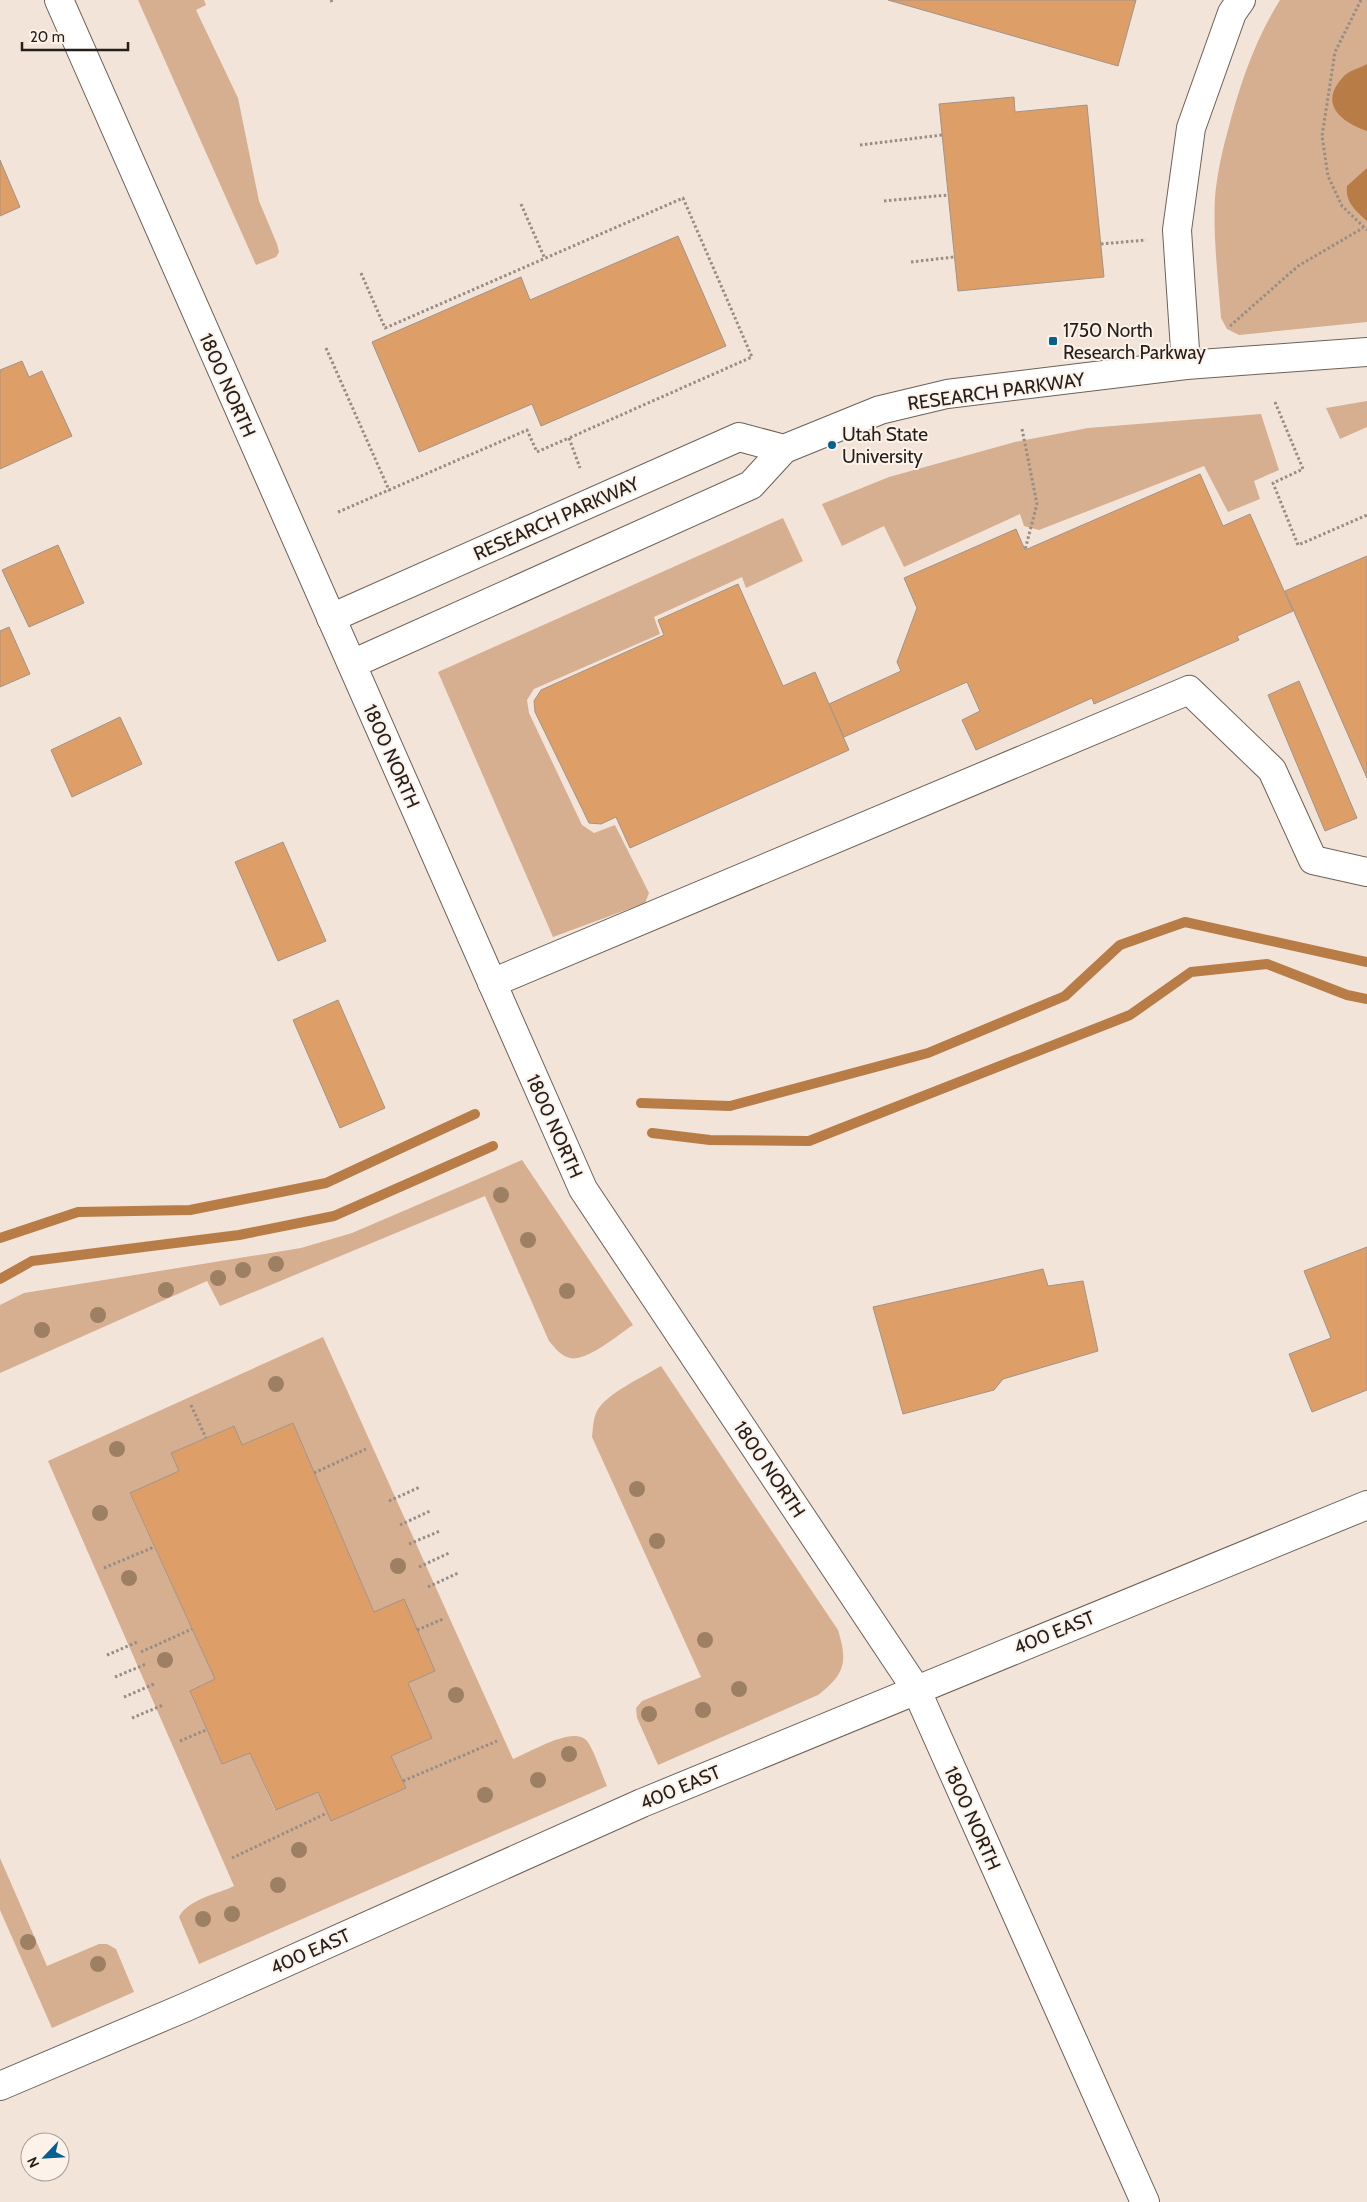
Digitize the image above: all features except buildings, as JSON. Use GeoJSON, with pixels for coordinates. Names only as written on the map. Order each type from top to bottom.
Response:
{"type":"FeatureCollection","features":[{"type":"Feature","properties":{"kind":"street","name":"1800 NORTH"},"geometry":{"type":"LineString","coordinates":[[59,0],[583,1189],[916,1689],[1145,2202]]}},
{"type":"Feature","properties":{"kind":"street"},"geometry":{"type":"LineString","coordinates":[[1186,365],[1177,230],[1190,128],[1232,13],[1241,0]]}},
{"type":"Feature","properties":{"kind":"street","name":"RESEARCH PARKWAY"},"geometry":{"type":"LineString","coordinates":[[352,664],[750,485],[784,449],[880,410],[947,394],[1186,365],[1367,352]]}},
{"type":"Feature","properties":{"kind":"street","name":"RESEARCH PARKWAY"},"geometry":{"type":"LineString","coordinates":[[331,618],[739,437],[784,449]]}},
{"type":"Feature","properties":{"kind":"street"},"geometry":{"type":"LineString","coordinates":[[492,983],[1189,690],[1272,770],[1313,860],[1367,872]]}},
{"type":"Feature","properties":{"kind":"street","name":"400 EAST"},"geometry":{"type":"LineString","coordinates":[[0,2086],[186,2007],[642,1803],[1367,1505]]}},
{"type":"Feature","properties":{"kind":"path"},"geometry":{"type":"LineString","coordinates":[[1230,326],[1298,266],[1365,229],[1342,206],[1328,176],[1322,136],[1335,52],[1361,0]]}},
{"type":"Feature","properties":{"kind":"path"},"geometry":{"type":"LineString","coordinates":[[860,144],[942,136]]}},
{"type":"Feature","properties":{"kind":"path"},"geometry":{"type":"LineString","coordinates":[[884,201],[948,195]]}},
{"type":"Feature","properties":{"kind":"path"},"geometry":{"type":"LineString","coordinates":[[338,512],[527,430],[537,452],[752,357],[683,198],[385,328],[361,273]]}},
{"type":"Feature","properties":{"kind":"path"},"geometry":{"type":"LineString","coordinates":[[521,204],[545,259]]}},
{"type":"Feature","properties":{"kind":"path"},"geometry":{"type":"LineString","coordinates":[[1101,244],[1154,240]]}},
{"type":"Feature","properties":{"kind":"path"},"geometry":{"type":"LineString","coordinates":[[911,262],[954,257]]}},
{"type":"Feature","properties":{"kind":"path"},"geometry":{"type":"LineString","coordinates":[[326,348],[389,490]]}},
{"type":"Feature","properties":{"kind":"path"},"geometry":{"type":"LineString","coordinates":[[1276,402],[1304,469],[1273,484],[1298,545],[1367,515]]}},
{"type":"Feature","properties":{"kind":"path"},"geometry":{"type":"LineString","coordinates":[[1022,429],[1037,504],[1025,550]]}},
{"type":"Feature","properties":{"kind":"path"},"geometry":{"type":"LineString","coordinates":[[569,438],[580,468]]}},
{"type":"Feature","properties":{"kind":"path"},"geometry":{"type":"LineString","coordinates":[[191,1405],[206,1438]]}},
{"type":"Feature","properties":{"kind":"path"},"geometry":{"type":"LineString","coordinates":[[314,1473],[366,1450]]}},
{"type":"Feature","properties":{"kind":"path"},"geometry":{"type":"LineString","coordinates":[[389,1501],[420,1487]]}},
{"type":"Feature","properties":{"kind":"path"},"geometry":{"type":"LineString","coordinates":[[400,1525],[430,1511]]}},
{"type":"Feature","properties":{"kind":"path"},"geometry":{"type":"LineString","coordinates":[[409,1544],[440,1531]]}},
{"type":"Feature","properties":{"kind":"path"},"geometry":{"type":"LineString","coordinates":[[104,1568],[154,1547]]}},
{"type":"Feature","properties":{"kind":"path"},"geometry":{"type":"LineString","coordinates":[[419,1567],[449,1553]]}},
{"type":"Feature","properties":{"kind":"path"},"geometry":{"type":"LineString","coordinates":[[428,1587],[458,1573]]}},
{"type":"Feature","properties":{"kind":"path"},"geometry":{"type":"LineString","coordinates":[[417,1630],[443,1619]]}},
{"type":"Feature","properties":{"kind":"path"},"geometry":{"type":"LineString","coordinates":[[140,1652],[192,1628]]}},
{"type":"Feature","properties":{"kind":"path"},"geometry":{"type":"LineString","coordinates":[[107,1655],[137,1642]]}},
{"type":"Feature","properties":{"kind":"path"},"geometry":{"type":"LineString","coordinates":[[115,1677],[146,1664]]}},
{"type":"Feature","properties":{"kind":"path"},"geometry":{"type":"LineString","coordinates":[[124,1698],[154,1684]]}},
{"type":"Feature","properties":{"kind":"path"},"geometry":{"type":"LineString","coordinates":[[132,1718],[163,1704]]}},
{"type":"Feature","properties":{"kind":"path"},"geometry":{"type":"LineString","coordinates":[[180,1742],[206,1730]]}},
{"type":"Feature","properties":{"kind":"path"},"geometry":{"type":"LineString","coordinates":[[403,1781],[496,1741]]}},
{"type":"Feature","properties":{"kind":"path"},"geometry":{"type":"LineString","coordinates":[[232,1858],[328,1813]]}},
{"type":"Feature","properties":{"kind":"shaded area"},"geometry":{"type":"Polygon","coordinates":[[[138,0],[204,0],[206,5],[196,10],[238,98],[259,201],[279,252],[276,257],[256,265],[138,0]]]}},
{"type":"Feature","properties":{"kind":"shaded area"},"geometry":{"type":"Polygon","coordinates":[[[1280,0],[1367,0],[1367,322],[1239,335],[1227,329],[1221,318],[1215,242],[1215,197],[1218,172],[1243,79],[1263,31],[1280,0]]]}},
{"type":"Feature","properties":{"kind":"shaded area"},"geometry":{"type":"Polygon","coordinates":[[[1367,64],[1367,131],[1341,117],[1333,104],[1333,96],[1336,87],[1345,75],[1367,64]]]}},
{"type":"Feature","properties":{"kind":"shaded area"},"geometry":{"type":"Polygon","coordinates":[[[1367,168],[1367,221],[1352,206],[1348,197],[1347,186],[1367,168]]]}},
{"type":"Feature","properties":{"kind":"shaded area"},"geometry":{"type":"Polygon","coordinates":[[[1367,401],[1367,427],[1340,439],[1326,408],[1367,401]]]}},
{"type":"Feature","properties":{"kind":"shaded area"},"geometry":{"type":"Polygon","coordinates":[[[1261,414],[1279,470],[1254,481],[1260,499],[1228,512],[1204,466],[1039,530],[1024,526],[1020,514],[904,567],[884,526],[842,546],[822,504],[889,477],[1015,442],[1088,428],[1261,414]]]}},
{"type":"Feature","properties":{"kind":"shaded area"},"geometry":{"type":"Polygon","coordinates":[[[783,518],[803,561],[746,588],[742,577],[654,617],[660,634],[534,689],[527,700],[529,713],[582,825],[594,833],[615,825],[649,893],[645,903],[553,937],[438,672],[783,518]]]}},
{"type":"Feature","properties":{"kind":"shaded area"},"geometry":{"type":"Polygon","coordinates":[[[522,1160],[633,1325],[594,1352],[585,1356],[577,1358],[567,1357],[549,1341],[485,1196],[220,1306],[207,1281],[0,1373],[0,1305],[24,1293],[301,1248],[352,1233],[522,1160]]]}},
{"type":"Feature","properties":{"kind":"shaded area"},"geometry":{"type":"Polygon","coordinates":[[[323,1337],[513,1759],[561,1738],[580,1737],[586,1740],[592,1749],[607,1786],[199,1964],[179,1917],[183,1911],[196,1901],[234,1886],[48,1461],[323,1337]],[[293,1423],[242,1445],[233,1426],[171,1453],[179,1471],[130,1494],[215,1679],[190,1692],[222,1764],[250,1753],[275,1810],[318,1792],[331,1821],[406,1788],[391,1756],[432,1738],[408,1683],[435,1671],[374,1612],[293,1423]]]}},
{"type":"Feature","properties":{"kind":"shaded area"},"geometry":{"type":"Polygon","coordinates":[[[661,1366],[838,1630],[843,1659],[839,1674],[818,1695],[658,1765],[637,1718],[636,1708],[642,1701],[701,1677],[592,1437],[595,1417],[602,1404],[635,1380],[661,1366]]]}},
{"type":"Feature","properties":{"kind":"shaded area"},"geometry":{"type":"Polygon","coordinates":[[[0,1858],[47,1966],[99,1944],[107,1944],[116,1949],[134,1992],[52,2028],[0,1910],[0,1858]]]}},
{"type":"Feature","properties":{"kind":"waterway"},"geometry":{"type":"LineString","coordinates":[[641,1103],[730,1106],[928,1053],[1065,996],[1120,945],[1185,922],[1367,962]]}},
{"type":"Feature","properties":{"kind":"waterway"},"geometry":{"type":"LineString","coordinates":[[652,1133],[710,1140],[809,1141],[1130,1015],[1191,972],[1267,964],[1347,995],[1367,999]]}},
{"type":"Feature","properties":{"kind":"waterway"},"geometry":{"type":"LineString","coordinates":[[0,1238],[78,1212],[190,1210],[326,1183],[475,1114]]}},
{"type":"Feature","properties":{"kind":"waterway"},"geometry":{"type":"LineString","coordinates":[[0,1279],[32,1261],[239,1235],[334,1216],[493,1146]]}},
{"type":"Feature","properties":{"kind":"place","name":"1750 North Research Parkway"},"geometry":{"type":"Point","coordinates":[1053,341]}},
{"type":"Feature","properties":{"kind":"place","name":"Utah State University"},"geometry":{"type":"Point","coordinates":[832,445]}}]}
